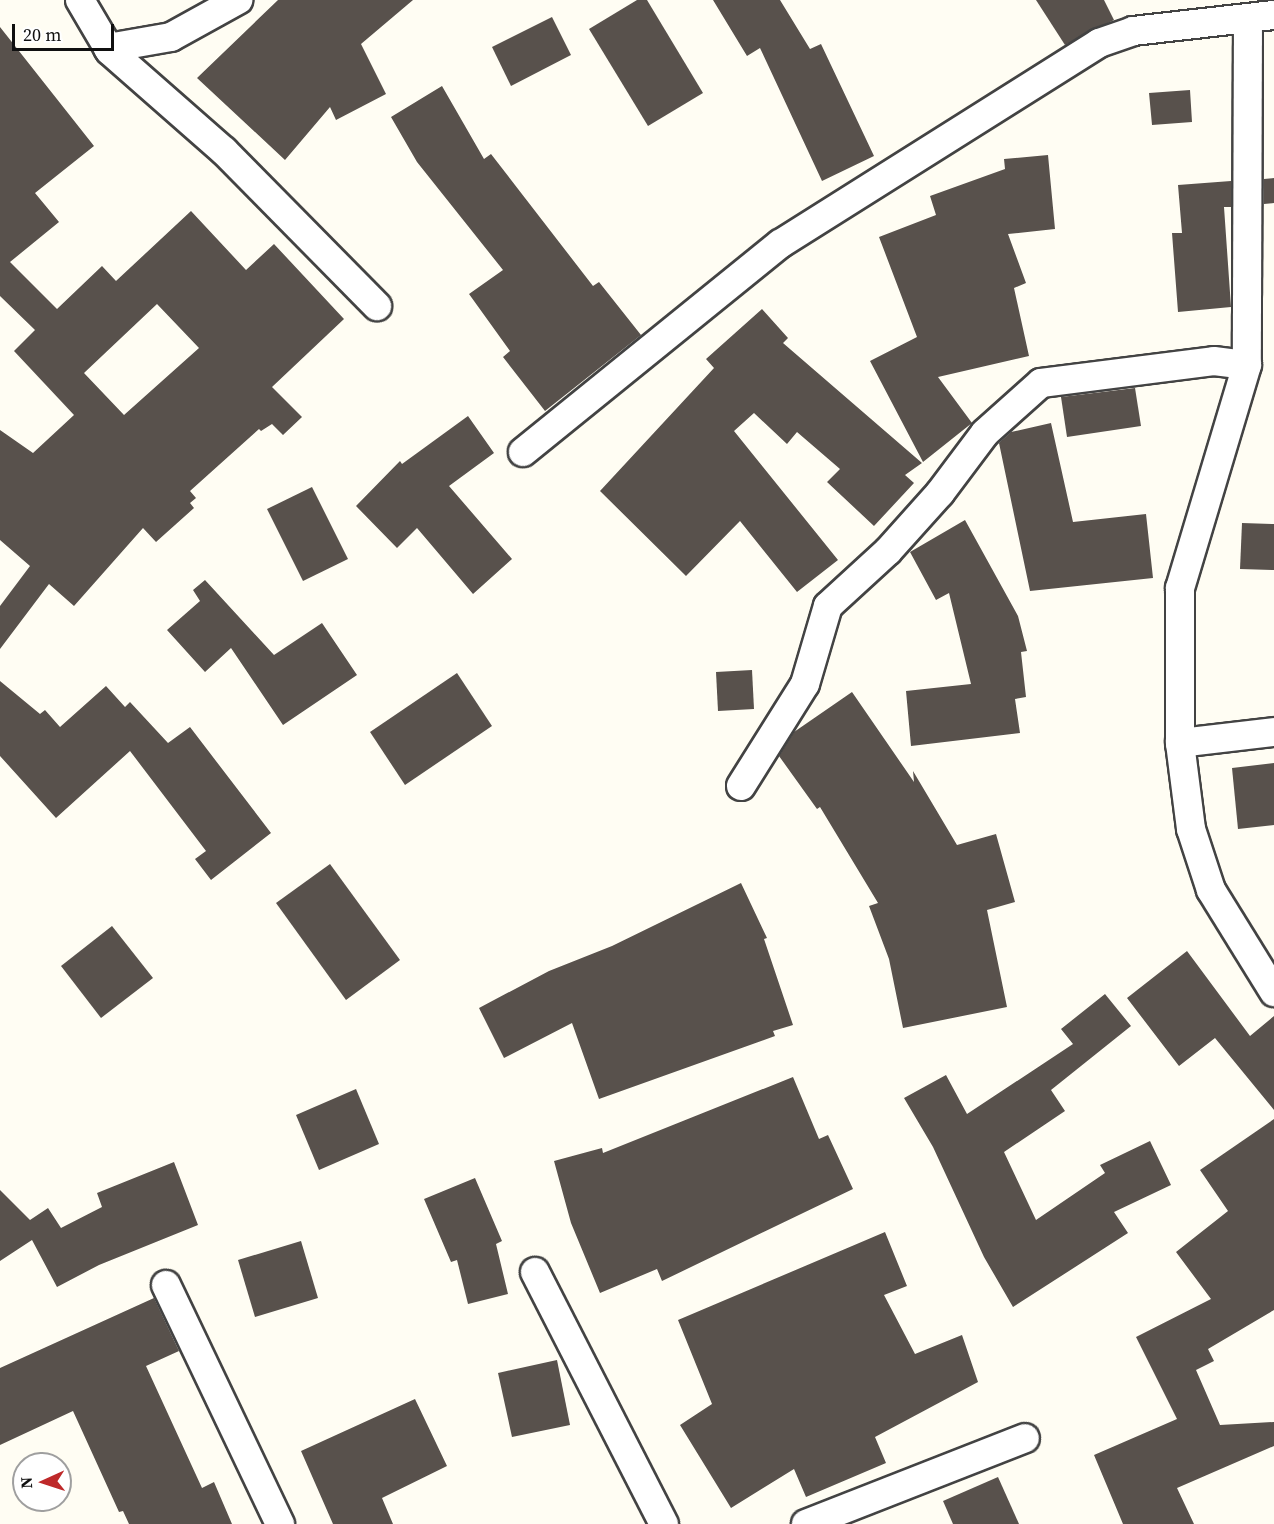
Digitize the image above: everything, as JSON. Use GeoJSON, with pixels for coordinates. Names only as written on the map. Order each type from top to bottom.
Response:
{"type":"FeatureCollection","features":[{"type":"Feature","properties":{"kind":"street"},"geometry":{"type":"LineString","coordinates":[[80,0],[108,48],[224,151],[377,306]]}},
{"type":"Feature","properties":{"kind":"street"},"geometry":{"type":"LineString","coordinates":[[108,48],[171,37],[238,0]]}},
{"type":"Feature","properties":{"kind":"street"},"geometry":{"type":"LineString","coordinates":[[523,452],[780,244],[1100,43],[1133,32],[1261,17],[1247,365],[1180,588],[1180,743],[1191,829],[1211,890],[1274,992]]}},
{"type":"Feature","properties":{"kind":"street"},"geometry":{"type":"LineString","coordinates":[[741,786],[805,684],[828,606],[888,551],[940,493],[984,433],[1041,383],[1214,361],[1247,365]]}},
{"type":"Feature","properties":{"kind":"street"},"geometry":{"type":"LineString","coordinates":[[1180,743],[1274,732]]}},
{"type":"Feature","properties":{"kind":"street"},"geometry":{"type":"LineString","coordinates":[[535,1272],[664,1524]]}},
{"type":"Feature","properties":{"kind":"street"},"geometry":{"type":"LineString","coordinates":[[166,1285],[280,1524]]}},
{"type":"Feature","properties":{"kind":"street"},"geometry":{"type":"LineString","coordinates":[[806,1524],[1025,1438]]}},
{"type":"Feature","properties":{"kind":"building"},"geometry":{"type":"Polygon","coordinates":[[[278,0],[413,0],[361,44],[386,94],[336,120],[330,107],[285,160],[197,78],[278,0]]]}},
{"type":"Feature","properties":{"kind":"building"},"geometry":{"type":"Polygon","coordinates":[[[637,0],[647,0],[703,93],[648,126],[589,29],[637,0]]]}},
{"type":"Feature","properties":{"kind":"building"},"geometry":{"type":"Polygon","coordinates":[[[713,0],[780,0],[810,49],[821,44],[874,156],[822,181],[760,48],[747,56],[713,0]]]}},
{"type":"Feature","properties":{"kind":"building"},"geometry":{"type":"Polygon","coordinates":[[[1036,0],[1104,0],[1114,20],[1065,45],[1036,0]]]}},
{"type":"Feature","properties":{"kind":"building"},"geometry":{"type":"Polygon","coordinates":[[[552,17],[571,55],[511,86],[492,47],[552,17]]]}},
{"type":"Feature","properties":{"kind":"building"},"geometry":{"type":"Polygon","coordinates":[[[0,27],[94,146],[35,193],[59,222],[10,262],[57,309],[102,266],[116,281],[191,211],[246,270],[274,244],[344,319],[272,387],[302,417],[283,435],[272,424],[261,431],[259,429],[190,491],[196,498],[190,503],[194,508],[156,542],[143,528],[74,606],[49,584],[0,649],[0,606],[30,566],[0,540],[0,430],[33,453],[74,415],[14,351],[35,330],[0,296],[0,27]],[[157,304],[84,373],[124,415],[199,348],[157,304]]]}},
{"type":"Feature","properties":{"kind":"building"},"geometry":{"type":"Polygon","coordinates":[[[442,86],[484,159],[491,154],[593,286],[599,282],[641,335],[545,411],[503,357],[510,351],[469,294],[503,270],[417,162],[391,117],[442,86]]]}},
{"type":"Feature","properties":{"kind":"building"},"geometry":{"type":"Polygon","coordinates":[[[1190,90],[1192,122],[1152,125],[1149,93],[1190,90]]]}},
{"type":"Feature","properties":{"kind":"building"},"geometry":{"type":"Polygon","coordinates":[[[1048,155],[1055,229],[1008,234],[1026,283],[1014,288],[1029,356],[938,377],[972,423],[923,462],[870,361],[917,337],[879,237],[936,215],[930,196],[1005,169],[1004,159],[1048,155]]]}},
{"type":"Feature","properties":{"kind":"building"},"geometry":{"type":"Polygon","coordinates":[[[1274,178],[1274,203],[1264,204],[1264,179],[1274,178]]]}},
{"type":"Feature","properties":{"kind":"building"},"geometry":{"type":"Polygon","coordinates":[[[1231,181],[1231,207],[1224,207],[1231,307],[1178,312],[1172,233],[1182,233],[1178,185],[1231,181]]]}},
{"type":"Feature","properties":{"kind":"building"},"geometry":{"type":"Polygon","coordinates":[[[762,309],[788,338],[783,343],[922,463],[905,475],[914,483],[874,526],[827,482],[840,469],[797,432],[787,444],[754,413],[734,431],[838,560],[797,592],[740,521],[686,576],[600,491],[714,368],[706,359],[762,309]]]}},
{"type":"Feature","properties":{"kind":"building"},"geometry":{"type":"Polygon","coordinates":[[[1135,388],[1141,426],[1067,437],[1061,397],[1135,388]]]}},
{"type":"Feature","properties":{"kind":"building"},"geometry":{"type":"Polygon","coordinates":[[[468,416],[494,453],[449,486],[512,559],[473,594],[417,528],[397,548],[356,506],[400,461],[402,464],[468,416]]]}},
{"type":"Feature","properties":{"kind":"building"},"geometry":{"type":"Polygon","coordinates":[[[1051,423],[1073,522],[1146,514],[1153,578],[1030,591],[999,443],[1011,432],[1051,423]]]}},
{"type":"Feature","properties":{"kind":"building"},"geometry":{"type":"Polygon","coordinates":[[[312,487],[348,559],[303,581],[267,509],[312,487]]]}},
{"type":"Feature","properties":{"kind":"building"},"geometry":{"type":"Polygon","coordinates":[[[965,520],[1018,616],[1027,651],[1021,652],[1026,697],[1015,699],[1020,733],[911,746],[906,691],[971,684],[949,593],[936,600],[910,552],[965,520]]]}},
{"type":"Feature","properties":{"kind":"building"},"geometry":{"type":"Polygon","coordinates":[[[1242,523],[1274,524],[1274,570],[1240,569],[1242,523]]]}},
{"type":"Feature","properties":{"kind":"building"},"geometry":{"type":"Polygon","coordinates":[[[205,580],[274,655],[322,623],[357,675],[283,725],[231,648],[205,672],[167,630],[200,601],[193,590],[205,580]]]}},
{"type":"Feature","properties":{"kind":"building"},"geometry":{"type":"Polygon","coordinates":[[[752,670],[754,709],[718,711],[716,672],[752,670]]]}},
{"type":"Feature","properties":{"kind":"building"},"geometry":{"type":"Polygon","coordinates":[[[457,673],[492,726],[405,785],[370,732],[457,673]]]}},
{"type":"Feature","properties":{"kind":"building"},"geometry":{"type":"Polygon","coordinates":[[[0,681],[40,714],[45,710],[60,727],[106,686],[125,707],[130,702],[168,743],[190,727],[271,833],[211,880],[195,859],[206,851],[130,751],[56,818],[0,756],[0,681]]]}},
{"type":"Feature","properties":{"kind":"building"},"geometry":{"type":"Polygon","coordinates":[[[852,692],[914,782],[913,771],[957,845],[996,834],[1015,902],[987,910],[1007,1007],[903,1028],[889,959],[869,906],[878,903],[820,807],[817,809],[779,756],[794,732],[852,692]]]}},
{"type":"Feature","properties":{"kind":"building"},"geometry":{"type":"Polygon","coordinates":[[[1274,763],[1274,825],[1238,829],[1232,768],[1274,763]]]}},
{"type":"Feature","properties":{"kind":"building"},"geometry":{"type":"Polygon","coordinates":[[[330,864],[400,960],[346,1000],[276,903],[330,864]]]}},
{"type":"Feature","properties":{"kind":"building"},"geometry":{"type":"Polygon","coordinates":[[[741,883],[767,938],[764,939],[793,1025],[773,1031],[775,1036],[599,1099],[572,1023],[504,1058],[479,1008],[549,971],[612,946],[741,883]]]}},
{"type":"Feature","properties":{"kind":"building"},"geometry":{"type":"Polygon","coordinates":[[[112,926],[153,978],[101,1018],[61,966],[112,926]]]}},
{"type":"Feature","properties":{"kind":"building"},"geometry":{"type":"Polygon","coordinates":[[[1187,951],[1250,1036],[1274,1016],[1274,1110],[1215,1038],[1179,1066],[1127,998],[1187,951]]]}},
{"type":"Feature","properties":{"kind":"building"},"geometry":{"type":"Polygon","coordinates":[[[1105,994],[1131,1026],[1051,1090],[1065,1111],[1004,1152],[1036,1220],[1105,1173],[1100,1165],[1150,1141],[1171,1185],[1114,1212],[1128,1233],[1013,1307],[984,1257],[933,1147],[904,1098],[946,1075],[967,1114],[1073,1044],[1061,1029],[1105,994]]]}},
{"type":"Feature","properties":{"kind":"building"},"geometry":{"type":"Polygon","coordinates":[[[793,1077],[819,1139],[828,1135],[853,1189],[662,1281],[657,1269],[600,1293],[571,1223],[554,1161],[602,1148],[603,1153],[793,1077]]]}},
{"type":"Feature","properties":{"kind":"building"},"geometry":{"type":"Polygon","coordinates":[[[356,1089],[379,1144],[319,1170],[296,1115],[356,1089]]]}},
{"type":"Feature","properties":{"kind":"building"},"geometry":{"type":"Polygon","coordinates":[[[1274,1119],[1274,1310],[1208,1349],[1214,1361],[1196,1370],[1220,1425],[1274,1422],[1274,1446],[1177,1488],[1194,1524],[1123,1524],[1094,1455],[1177,1419],[1136,1337],[1211,1299],[1176,1252],[1228,1211],[1200,1170],[1274,1119]]]}},
{"type":"Feature","properties":{"kind":"building"},"geometry":{"type":"Polygon","coordinates":[[[174,1162],[198,1225],[99,1265],[57,1287],[32,1240],[0,1261],[0,1190],[30,1220],[48,1208],[61,1228],[102,1207],[97,1193],[174,1162]]]}},
{"type":"Feature","properties":{"kind":"building"},"geometry":{"type":"Polygon","coordinates":[[[475,1178],[502,1241],[496,1244],[508,1294],[468,1304],[457,1260],[451,1262],[424,1199],[475,1178]]]}},
{"type":"Feature","properties":{"kind":"building"},"geometry":{"type":"Polygon","coordinates":[[[885,1232],[907,1286],[884,1295],[915,1354],[962,1335],[978,1382],[875,1437],[886,1463],[806,1497],[794,1469],[731,1508],[680,1425],[712,1404],[678,1320],[885,1232]]]}},
{"type":"Feature","properties":{"kind":"building"},"geometry":{"type":"Polygon","coordinates":[[[301,1241],[318,1298],[255,1317],[238,1260],[301,1241]]]}},
{"type":"Feature","properties":{"kind":"building"},"geometry":{"type":"Polygon","coordinates":[[[154,1298],[179,1351],[146,1366],[202,1488],[214,1482],[232,1524],[129,1524],[123,1511],[119,1512],[73,1411],[0,1445],[0,1368],[154,1298]]]}},
{"type":"Feature","properties":{"kind":"building"},"geometry":{"type":"Polygon","coordinates":[[[557,1360],[570,1425],[512,1437],[498,1373],[557,1360]]]}},
{"type":"Feature","properties":{"kind":"building"},"geometry":{"type":"Polygon","coordinates":[[[415,1399],[447,1466],[382,1498],[393,1524],[333,1524],[301,1451],[415,1399]]]}},
{"type":"Feature","properties":{"kind":"building"},"geometry":{"type":"Polygon","coordinates":[[[998,1477],[1019,1524],[953,1524],[943,1501],[998,1477]]]}}]}
